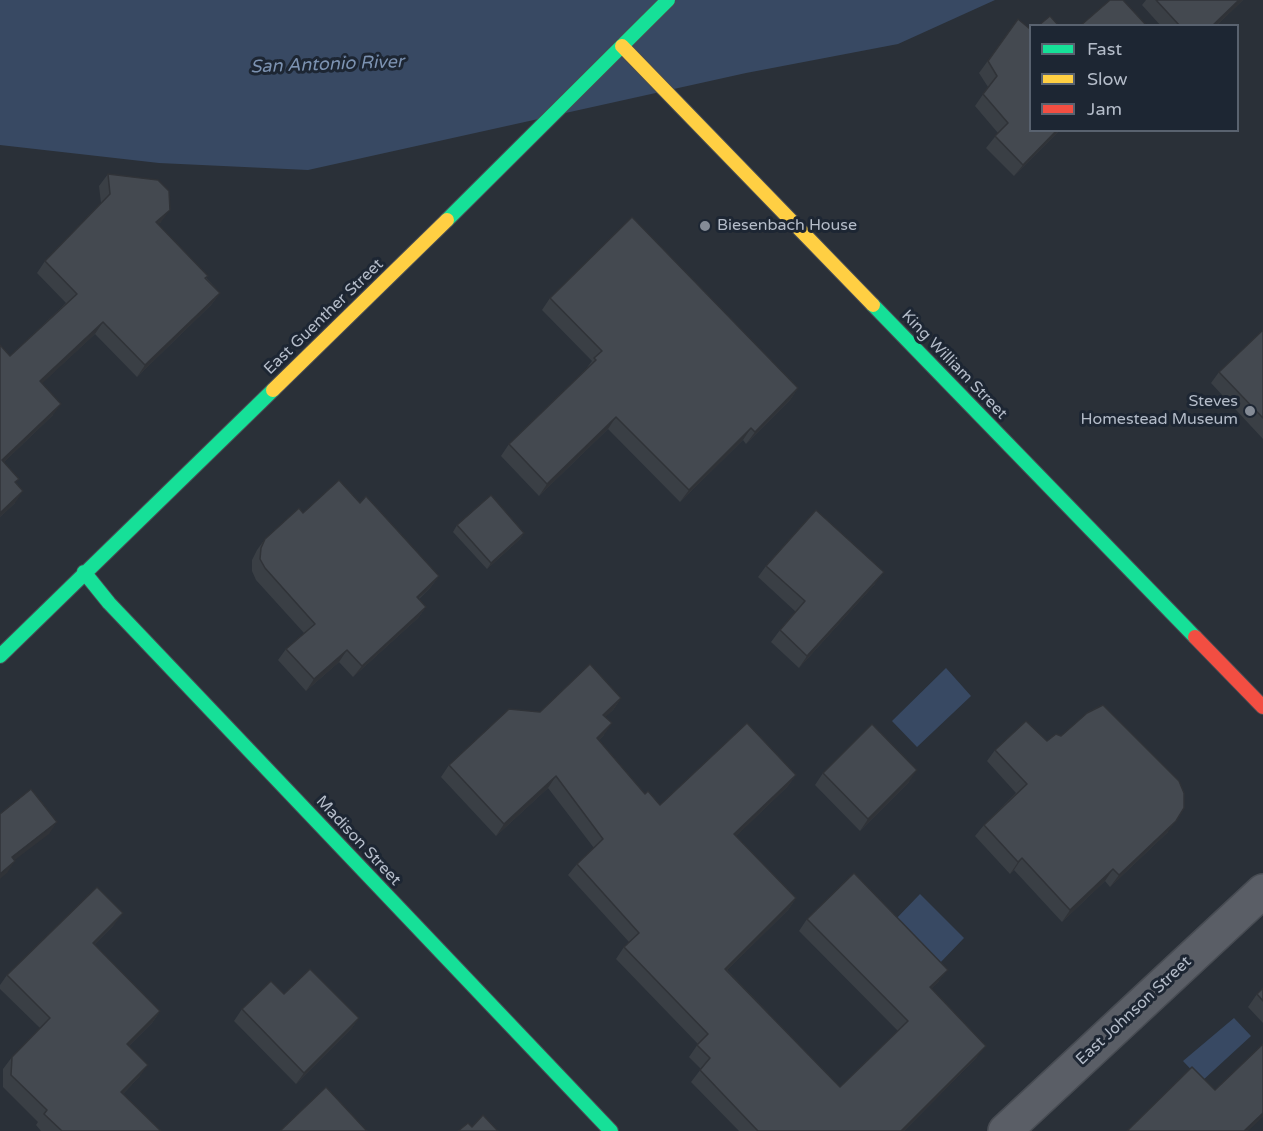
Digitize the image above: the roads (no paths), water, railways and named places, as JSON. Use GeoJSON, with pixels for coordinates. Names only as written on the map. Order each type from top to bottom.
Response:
{"type":"FeatureCollection","features":[{"type":"Feature","properties":{"kind":"street","name":"East Guenther Street"},"geometry":{"type":"LineString","coordinates":[[0,656],[668,0]]}},
{"type":"Feature","properties":{"kind":"street","name":"King William Street"},"geometry":{"type":"LineString","coordinates":[[622,46],[1263,707]]}},
{"type":"Feature","properties":{"kind":"street","name":"Madison Street"},"geometry":{"type":"LineString","coordinates":[[84,572],[126,620],[610,1131]]}},
{"type":"Feature","properties":{"kind":"street","name":"East Johnson Street"},"geometry":{"type":"LineString","coordinates":[[1005,1131],[1263,891]]}},
{"type":"Feature","properties":{"kind":"water","name":"San Antonio River"},"geometry":{"type":"Polygon","coordinates":[[[0,0],[995,0],[898,44],[746,73],[308,170],[159,163],[0,145],[0,0]]]}},
{"type":"Feature","properties":{"kind":"water"},"geometry":{"type":"Polygon","coordinates":[[[946,668],[971,696],[917,747],[892,721],[946,668]]]}},
{"type":"Feature","properties":{"kind":"water"},"geometry":{"type":"Polygon","coordinates":[[[920,894],[964,938],[938,965],[894,921],[920,894]]]}},
{"type":"Feature","properties":{"kind":"water"},"geometry":{"type":"Polygon","coordinates":[[[1234,1018],[1251,1036],[1202,1081],[1183,1061],[1234,1018]]]}},
{"type":"Feature","properties":{"kind":"place","name":"Biesenbach House"},"geometry":{"type":"Point","coordinates":[705,226]}},
{"type":"Feature","properties":{"kind":"place","name":"Steves Homestead Museum"},"geometry":{"type":"Point","coordinates":[1250,411]}}]}
